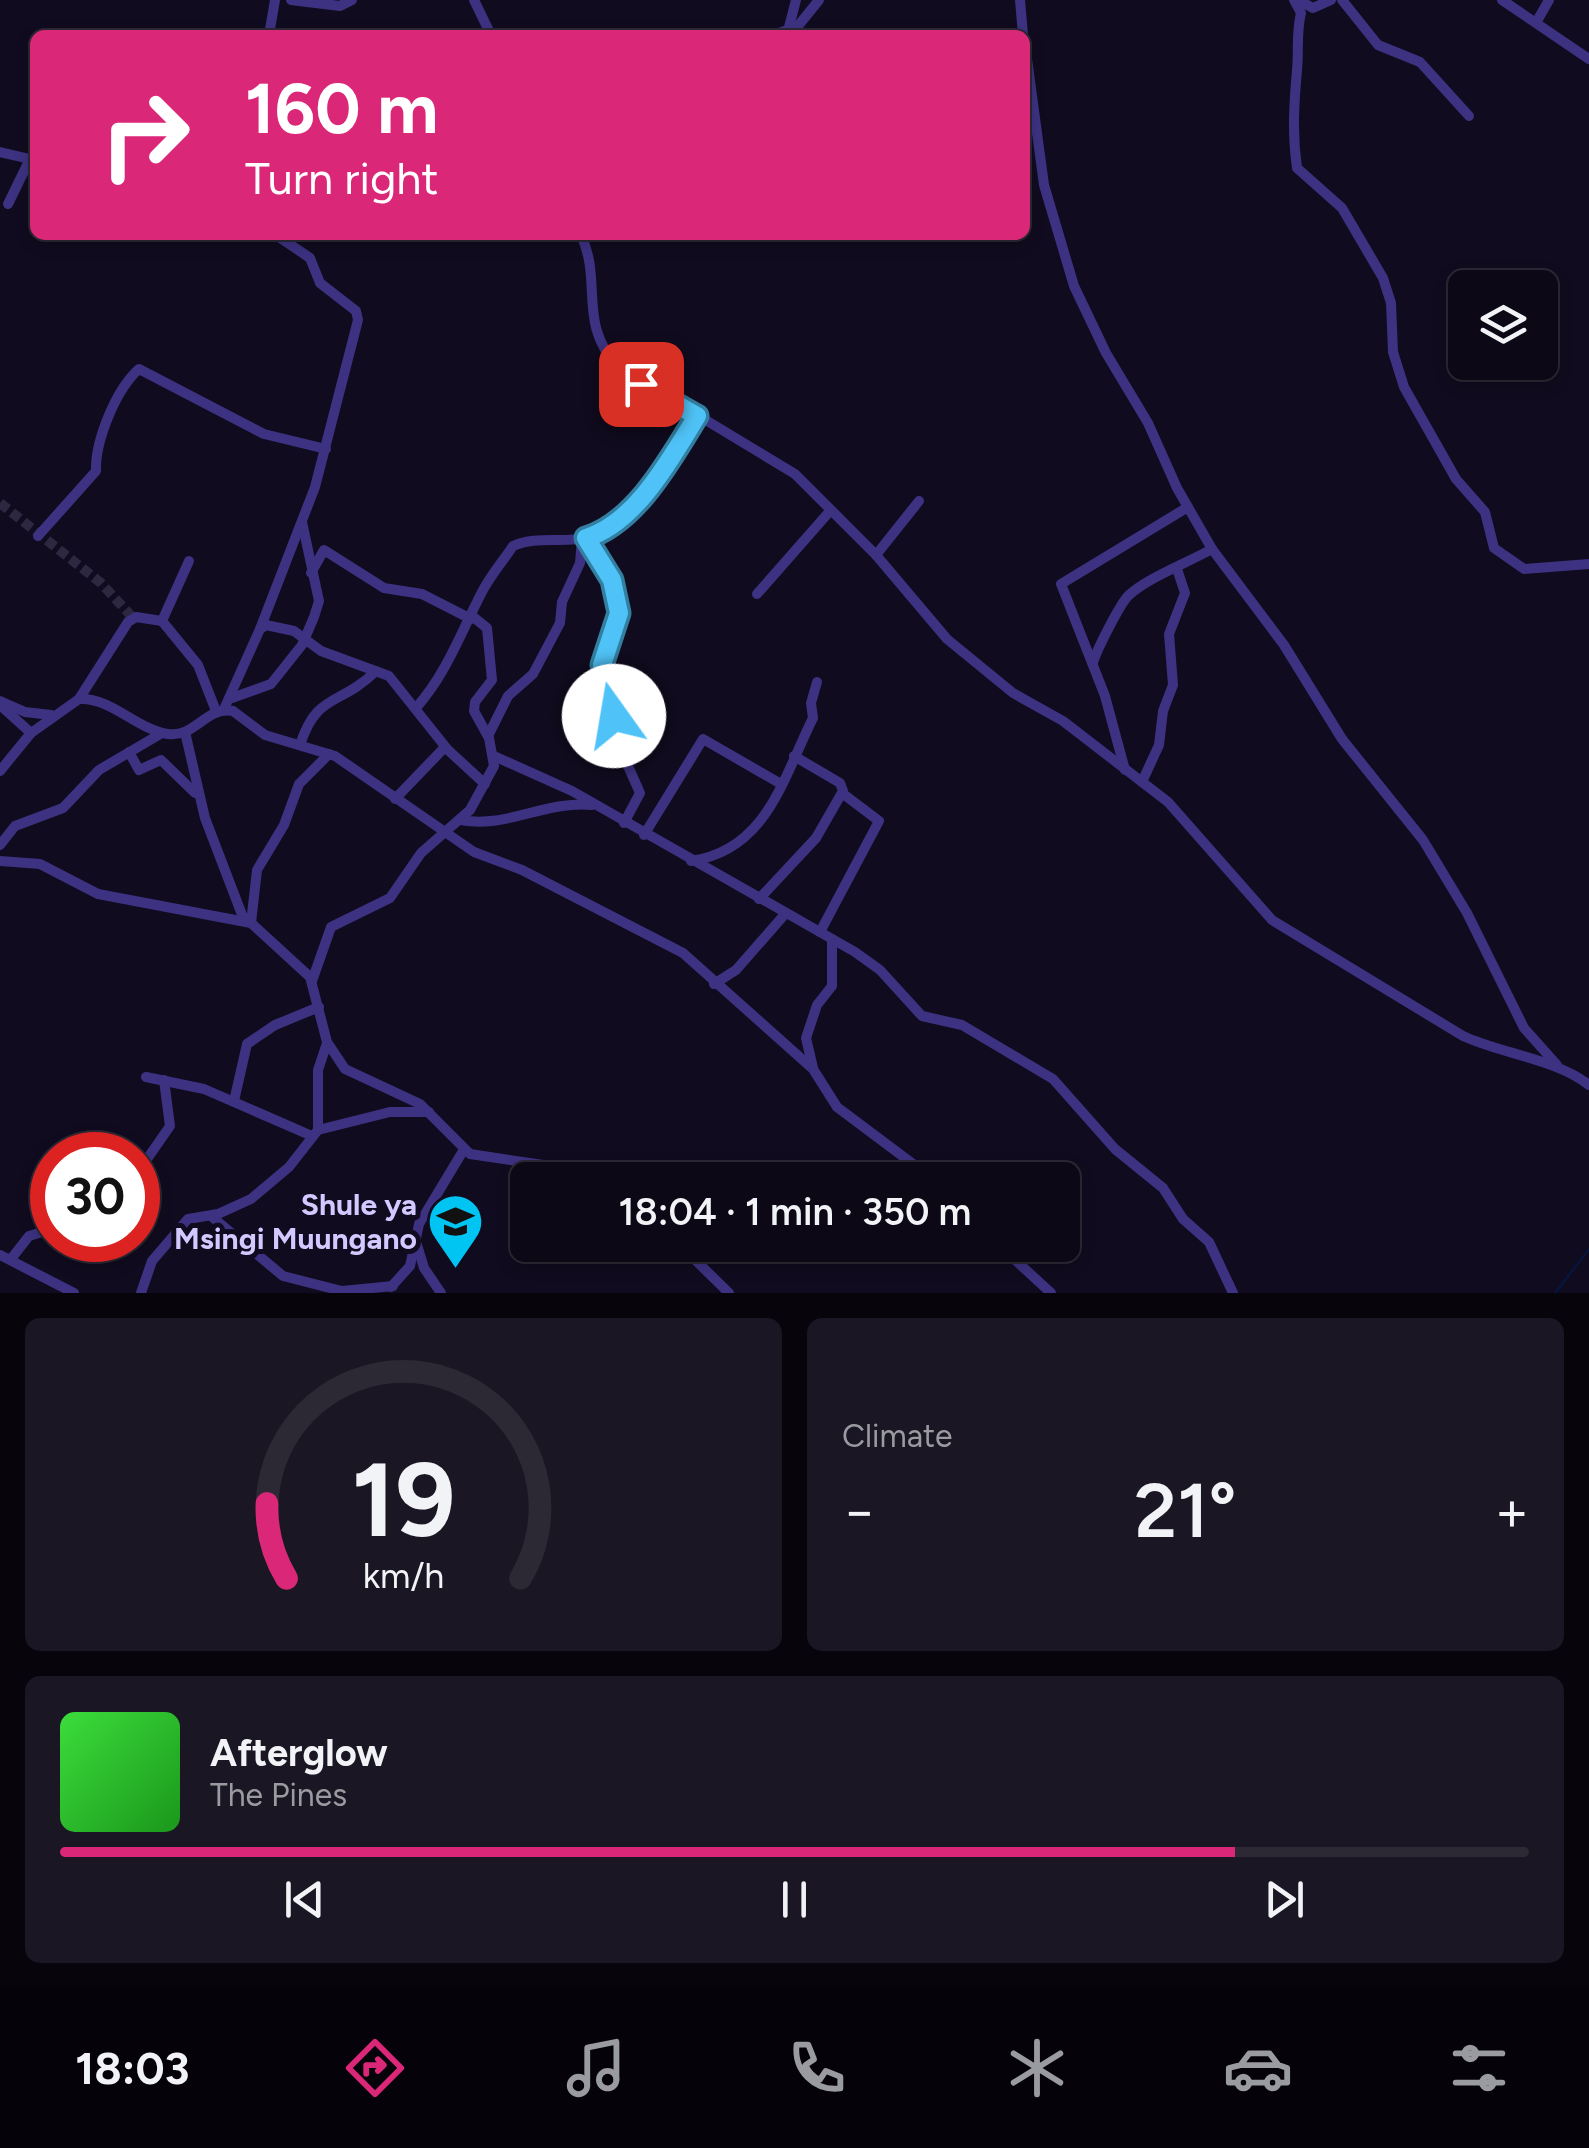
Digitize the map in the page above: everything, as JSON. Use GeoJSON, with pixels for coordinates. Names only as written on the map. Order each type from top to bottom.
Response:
{"type":"FeatureCollection","features":[{"type":"Feature","properties":{"kind":"street"},"geometry":{"type":"LineString","coordinates":[[270,30],[276,0]]}},
{"type":"Feature","properties":{"kind":"street"},"geometry":{"type":"LineString","coordinates":[[291,0],[340,6],[352,0]]}},
{"type":"Feature","properties":{"kind":"street"},"geometry":{"type":"LineString","coordinates":[[474,0],[483,6]]}},
{"type":"Feature","properties":{"kind":"street"},"geometry":{"type":"LineString","coordinates":[[788,30],[796,0]]}},
{"type":"Feature","properties":{"kind":"street"},"geometry":{"type":"LineString","coordinates":[[790,30],[802,22],[819,0]]}},
{"type":"Feature","properties":{"kind":"street"},"geometry":{"type":"LineString","coordinates":[[1020,0],[1023,30]]}},
{"type":"Feature","properties":{"kind":"street"},"geometry":{"type":"LineString","coordinates":[[1296,0],[1313,8],[1331,0]]}},
{"type":"Feature","properties":{"kind":"street"},"geometry":{"type":"LineString","coordinates":[[1296,0],[1301,14],[1296,31],[1298,57],[1292,122],[1297,168],[1342,208],[1387,286],[1392,352],[1410,401],[1456,479],[1485,512],[1492,542],[1500,554],[1518,568],[1532,570],[1589,564]]}},
{"type":"Feature","properties":{"kind":"street"},"geometry":{"type":"LineString","coordinates":[[1342,0],[1378,45],[1420,62],[1469,116]]}},
{"type":"Feature","properties":{"kind":"street"},"geometry":{"type":"LineString","coordinates":[[1502,0],[1589,59]]}},
{"type":"Feature","properties":{"kind":"street"},"geometry":{"type":"LineString","coordinates":[[1537,21],[1549,0]]}},
{"type":"Feature","properties":{"kind":"street"},"geometry":{"type":"LineString","coordinates":[[1030,68],[1042,174],[1074,286],[1188,507],[1212,548],[1284,645],[1342,739],[1422,840],[1467,912],[1524,1028],[1558,1066],[1589,1085]]}},
{"type":"Feature","properties":{"kind":"street"},"geometry":{"type":"LineString","coordinates":[[0,152],[30,160],[8,204]]}},
{"type":"Feature","properties":{"kind":"street"},"geometry":{"type":"LineString","coordinates":[[79,700],[96,701],[162,732],[185,732],[220,710],[231,698],[302,522],[352,356],[358,314],[320,283],[313,261],[283,240]]}},
{"type":"Feature","properties":{"kind":"street"},"geometry":{"type":"LineString","coordinates":[[583,240],[590,256],[592,320],[608,356],[632,378],[776,459],[876,555],[947,639],[1013,694],[1063,721],[1182,816],[1201,844],[1272,920],[1463,1036],[1496,1051],[1558,1066]]}},
{"type":"Feature","properties":{"kind":"street"},"geometry":{"type":"LineString","coordinates":[[38,536],[96,469],[96,457],[118,399],[138,368],[264,434],[326,449]]}},
{"type":"Feature","properties":{"kind":"street"},"geometry":{"type":"LineString","coordinates":[[416,708],[436,683],[472,618],[484,586],[516,544],[584,538],[615,523],[640,497],[697,416]]}},
{"type":"Feature","properties":{"kind":"street"},"geometry":{"type":"LineString","coordinates":[[876,555],[919,501]]}},
{"type":"Feature","properties":{"kind":"street"},"geometry":{"type":"LineString","coordinates":[[1126,771],[1062,584],[1188,507]]}},
{"type":"Feature","properties":{"kind":"street"},"geometry":{"type":"LineString","coordinates":[[756,594],[830,511]]}},
{"type":"Feature","properties":{"kind":"street"},"geometry":{"type":"LineString","coordinates":[[231,698],[271,684],[305,639],[319,603],[302,522]]}},
{"type":"Feature","properties":{"kind":"street"},"geometry":{"type":"LineString","coordinates":[[488,736],[508,696],[533,674],[560,623],[562,602],[580,563],[584,538]]}},
{"type":"Feature","properties":{"kind":"street"},"geometry":{"type":"LineString","coordinates":[[584,538],[612,580],[619,613],[602,665],[612,684],[620,748],[640,794],[624,822]]}},
{"type":"Feature","properties":{"kind":"street"},"geometry":{"type":"LineString","coordinates":[[1092,665],[1100,638],[1112,627],[1128,596],[1212,548]]}},
{"type":"Feature","properties":{"kind":"street"},"geometry":{"type":"LineString","coordinates":[[310,574],[323,550],[384,588],[422,594],[487,628],[492,680],[475,702],[474,711],[494,756],[485,784],[461,820],[421,852],[390,898],[332,927],[312,982]]}},
{"type":"Feature","properties":{"kind":"street"},"geometry":{"type":"LineString","coordinates":[[162,622],[188,562]]}},
{"type":"Feature","properties":{"kind":"street"},"geometry":{"type":"LineString","coordinates":[[1142,782],[1159,745],[1163,711],[1173,685],[1169,634],[1184,593],[1176,569]]}},
{"type":"Feature","properties":{"kind":"street"},"geometry":{"type":"LineString","coordinates":[[0,771],[52,714],[79,700],[128,622],[136,618],[162,622],[198,665],[220,710]]}},
{"type":"Feature","properties":{"kind":"street"},"geometry":{"type":"LineString","coordinates":[[260,629],[266,625],[286,628],[321,651],[376,670],[395,681],[446,747],[485,784]]}},
{"type":"Feature","properties":{"kind":"street"},"geometry":{"type":"LineString","coordinates":[[300,745],[310,715],[354,690],[376,670]]}},
{"type":"Feature","properties":{"kind":"street"},"geometry":{"type":"LineString","coordinates":[[690,861],[741,844],[766,813],[814,715],[811,702],[817,682]]}},
{"type":"Feature","properties":{"kind":"street"},"geometry":{"type":"LineString","coordinates":[[0,703],[26,712],[52,714]]}},
{"type":"Feature","properties":{"kind":"street"},"geometry":{"type":"LineString","coordinates":[[0,703],[31,733]]}},
{"type":"Feature","properties":{"kind":"street"},"geometry":{"type":"LineString","coordinates":[[220,710],[234,712],[265,736],[329,754],[445,835],[659,938],[690,959],[814,1069]]}},
{"type":"Feature","properties":{"kind":"street"},"geometry":{"type":"LineString","coordinates":[[0,844],[15,826],[63,808],[99,770],[162,732]]}},
{"type":"Feature","properties":{"kind":"street"},"geometry":{"type":"LineString","coordinates":[[185,732],[199,798],[248,922]]}},
{"type":"Feature","properties":{"kind":"street"},"geometry":{"type":"LineString","coordinates":[[644,834],[702,739],[780,784]]}},
{"type":"Feature","properties":{"kind":"street"},"geometry":{"type":"LineString","coordinates":[[395,799],[446,747]]}},
{"type":"Feature","properties":{"kind":"street"},"geometry":{"type":"LineString","coordinates":[[130,752],[140,770],[156,759],[162,760],[199,798]]}},
{"type":"Feature","properties":{"kind":"street"},"geometry":{"type":"LineString","coordinates":[[248,922],[256,870],[284,825],[299,784],[329,754]]}},
{"type":"Feature","properties":{"kind":"street"},"geometry":{"type":"LineString","coordinates":[[494,756],[598,806],[832,939],[880,970],[922,1016],[962,1025],[1053,1079],[1115,1149],[1163,1188],[1183,1219],[1209,1242],[1233,1293]]}},
{"type":"Feature","properties":{"kind":"street"},"geometry":{"type":"LineString","coordinates":[[759,899],[816,838],[842,794],[842,784],[794,756]]}},
{"type":"Feature","properties":{"kind":"street"},"geometry":{"type":"LineString","coordinates":[[820,932],[879,821],[842,794]]}},
{"type":"Feature","properties":{"kind":"street"},"geometry":{"type":"LineString","coordinates":[[461,820],[491,822],[570,805],[598,806]]}},
{"type":"Feature","properties":{"kind":"street"},"geometry":{"type":"LineString","coordinates":[[0,861],[40,864],[98,894],[248,922],[294,959],[312,982],[327,1042],[346,1069],[428,1112],[464,1151],[527,1162]]}},
{"type":"Feature","properties":{"kind":"street"},"geometry":{"type":"LineString","coordinates":[[714,984],[736,970],[786,914]]}},
{"type":"Feature","properties":{"kind":"street"},"geometry":{"type":"LineString","coordinates":[[832,939],[832,986],[817,1005],[806,1038],[814,1069],[837,1106],[910,1162]]}},
{"type":"Feature","properties":{"kind":"street"},"geometry":{"type":"LineString","coordinates":[[234,1101],[247,1044],[275,1025],[319,1007]]}},
{"type":"Feature","properties":{"kind":"street"},"geometry":{"type":"LineString","coordinates":[[315,1133],[318,1070],[327,1042]]}},
{"type":"Feature","properties":{"kind":"street"},"geometry":{"type":"LineString","coordinates":[[146,1077],[234,1101],[315,1133]]}},
{"type":"Feature","properties":{"kind":"street"},"geometry":{"type":"LineString","coordinates":[[160,1140],[170,1126],[164,1080]]}},
{"type":"Feature","properties":{"kind":"street"},"geometry":{"type":"LineString","coordinates":[[142,1293],[152,1261],[188,1219],[211,1216],[251,1199],[273,1182],[315,1133],[390,1112],[428,1112]]}},
{"type":"Feature","properties":{"kind":"street"},"geometry":{"type":"LineString","coordinates":[[382,1293],[394,1286],[410,1266],[420,1224],[464,1151]]}},
{"type":"Feature","properties":{"kind":"street"},"geometry":{"type":"LineString","coordinates":[[211,1216],[257,1250],[282,1276],[342,1291],[394,1286]]}},
{"type":"Feature","properties":{"kind":"street"},"geometry":{"type":"LineString","coordinates":[[30,1236],[6,1257],[74,1293]]}},
{"type":"Feature","properties":{"kind":"street"},"geometry":{"type":"LineString","coordinates":[[416,1238],[424,1268],[440,1293]]}},
{"type":"Feature","properties":{"kind":"street"},"geometry":{"type":"LineString","coordinates":[[698,1262],[730,1293]]}},
{"type":"Feature","properties":{"kind":"street"},"geometry":{"type":"LineString","coordinates":[[1017,1262],[1051,1293]]}},
{"type":"Feature","properties":{"kind":"waterway"},"geometry":{"type":"LineString","coordinates":[[1555,1293],[1589,1249]]}},
{"type":"Feature","properties":{"kind":"tunnel"},"geometry":{"type":"LineString","coordinates":[[0,503],[101,583],[133,618]]}},
{"type":"Feature","properties":{"kind":"place","name":"Shule ya Msingi Muungano"},"geometry":{"type":"Point","coordinates":[456,1270]}},
{"type":"Feature","properties":{"kind":"route"},"geometry":{"type":"LineString","coordinates":[[614,716],[612,684],[602,665],[618,609],[612,580],[586,538],[615,523],[648,487],[697,416],[641,384]]}}]}
